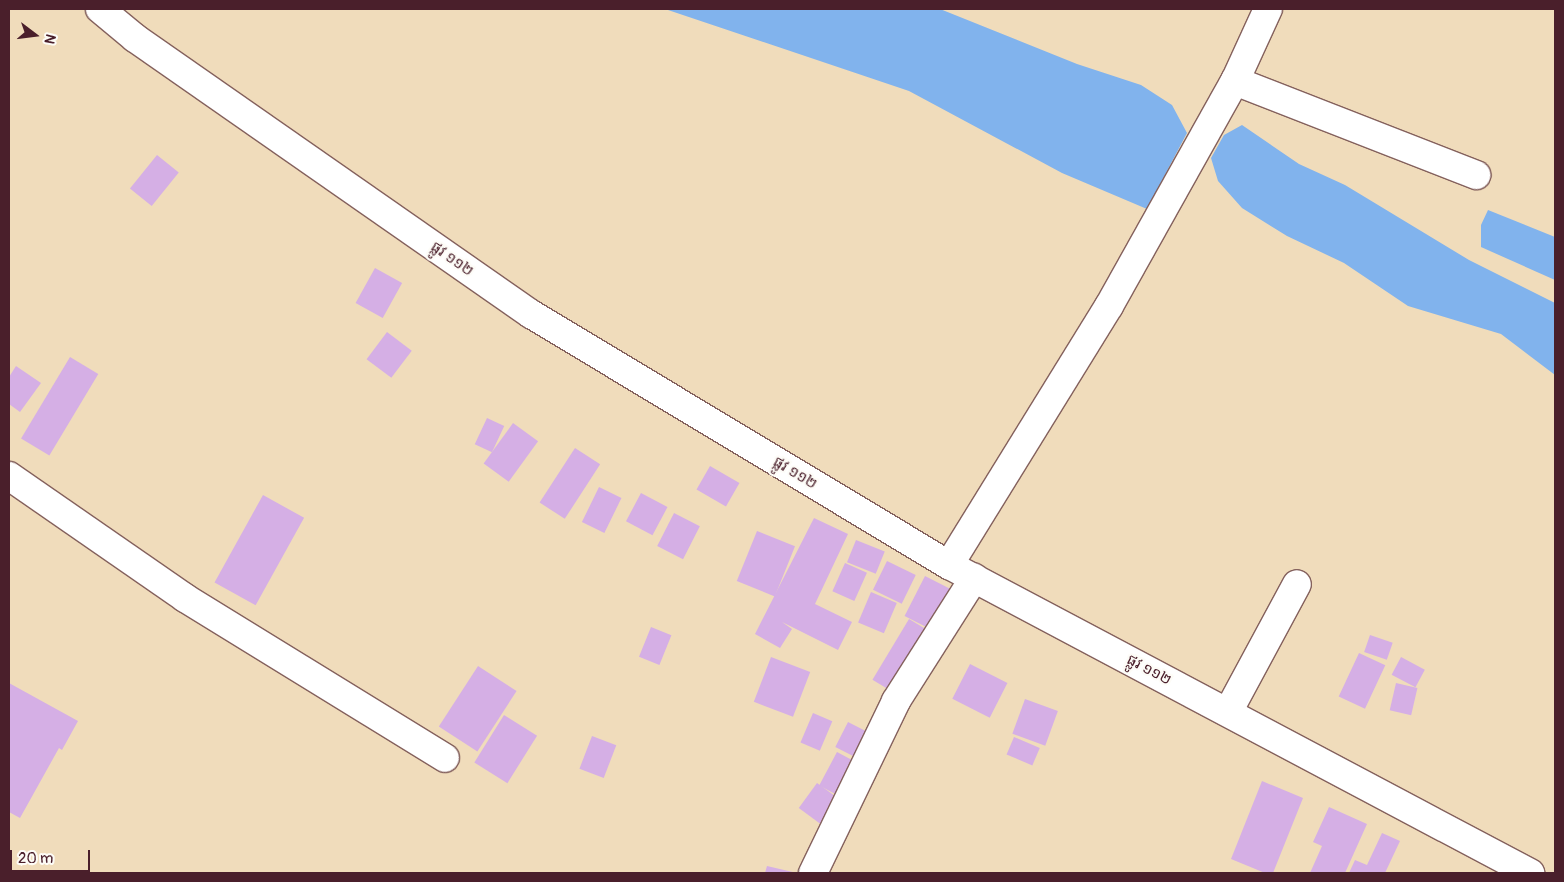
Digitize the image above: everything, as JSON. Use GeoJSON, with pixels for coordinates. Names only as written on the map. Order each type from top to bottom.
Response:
{"type":"FeatureCollection","features":[{"type":"Feature","properties":{"kind":"street","name":"ផ្លូវ ១១២"},"geometry":{"type":"LineString","coordinates":[[100,9],[134,38],[531,314],[949,565],[1530,873]]}},
{"type":"Feature","properties":{"kind":"street"},"geometry":{"type":"LineString","coordinates":[[949,565],[1109,306],[1235,81],[1268,9]]}},
{"type":"Feature","properties":{"kind":"street"},"geometry":{"type":"LineString","coordinates":[[1235,81],[1476,175]]}},
{"type":"Feature","properties":{"kind":"street"},"geometry":{"type":"LineString","coordinates":[[9,476],[185,598],[445,758]]}},
{"type":"Feature","properties":{"kind":"street"},"geometry":{"type":"LineString","coordinates":[[813,873],[896,701],[974,578]]}},
{"type":"Feature","properties":{"kind":"street"},"geometry":{"type":"LineString","coordinates":[[1228,712],[1297,584]]}},
{"type":"Feature","properties":{"kind":"water"},"geometry":{"type":"Polygon","coordinates":[[[665,9],[940,9],[1077,64],[1141,85],[1172,105],[1187,133],[1147,209],[1062,173],[909,91],[665,9]]]}},
{"type":"Feature","properties":{"kind":"water"},"geometry":{"type":"Polygon","coordinates":[[[1242,125],[1299,164],[1345,185],[1469,260],[1555,303],[1555,375],[1501,334],[1408,306],[1344,263],[1287,236],[1242,208],[1218,181],[1211,158],[1224,135],[1242,125]]]}},
{"type":"Feature","properties":{"kind":"water"},"geometry":{"type":"Polygon","coordinates":[[[1488,210],[1555,237],[1555,280],[1481,247],[1481,225],[1488,210]]]}},
{"type":"Feature","properties":{"kind":"building"},"geometry":{"type":"Polygon","coordinates":[[[157,155],[179,173],[152,206],[130,188],[157,155]]]}},
{"type":"Feature","properties":{"kind":"building"},"geometry":{"type":"Polygon","coordinates":[[[375,268],[402,283],[383,318],[356,303],[375,268]]]}},
{"type":"Feature","properties":{"kind":"building"},"geometry":{"type":"Polygon","coordinates":[[[387,332],[412,351],[391,378],[367,359],[387,332]]]}},
{"type":"Feature","properties":{"kind":"building"},"geometry":{"type":"Polygon","coordinates":[[[70,357],[98,374],[49,455],[21,438],[70,357]]]}},
{"type":"Feature","properties":{"kind":"building"},"geometry":{"type":"Polygon","coordinates":[[[16,366],[41,383],[20,412],[9,404],[9,377],[16,366]]]}},
{"type":"Feature","properties":{"kind":"building"},"geometry":{"type":"Polygon","coordinates":[[[487,418],[504,426],[492,452],[475,444],[487,418]]]}},
{"type":"Feature","properties":{"kind":"building"},"geometry":{"type":"Polygon","coordinates":[[[513,423],[538,441],[509,482],[484,463],[513,423]]]}},
{"type":"Feature","properties":{"kind":"building"},"geometry":{"type":"Polygon","coordinates":[[[575,448],[600,464],[565,519],[540,503],[575,448]]]}},
{"type":"Feature","properties":{"kind":"building"},"geometry":{"type":"Polygon","coordinates":[[[710,466],[739,483],[726,506],[696,489],[710,466]]]}},
{"type":"Feature","properties":{"kind":"building"},"geometry":{"type":"Polygon","coordinates":[[[599,487],[621,498],[604,533],[582,522],[599,487]]]}},
{"type":"Feature","properties":{"kind":"building"},"geometry":{"type":"Polygon","coordinates":[[[641,493],[667,507],[652,535],[626,521],[641,493]]]}},
{"type":"Feature","properties":{"kind":"building"},"geometry":{"type":"Polygon","coordinates":[[[263,495],[304,518],[256,605],[215,582],[263,495]]]}},
{"type":"Feature","properties":{"kind":"building"},"geometry":{"type":"Polygon","coordinates":[[[674,513],[700,526],[683,559],[657,546],[674,513]]]}},
{"type":"Feature","properties":{"kind":"building"},"geometry":{"type":"Polygon","coordinates":[[[814,518],[848,534],[815,604],[852,622],[838,650],[782,622],[792,629],[780,648],[755,634],[814,518]]]}},
{"type":"Feature","properties":{"kind":"building"},"geometry":{"type":"Polygon","coordinates":[[[757,531],[795,546],[775,596],[737,581],[757,531]]]}},
{"type":"Feature","properties":{"kind":"building"},"geometry":{"type":"Polygon","coordinates":[[[856,540],[885,552],[876,574],[847,562],[856,540]]]}},
{"type":"Feature","properties":{"kind":"building"},"geometry":{"type":"Polygon","coordinates":[[[887,561],[916,575],[902,604],[873,590],[887,561]]]}},
{"type":"Feature","properties":{"kind":"building"},"geometry":{"type":"Polygon","coordinates":[[[845,563],[867,573],[854,601],[832,591],[845,563]]]}},
{"type":"Feature","properties":{"kind":"building"},"geometry":{"type":"Polygon","coordinates":[[[925,576],[959,593],[938,633],[905,616],[925,576]]]}},
{"type":"Feature","properties":{"kind":"building"},"geometry":{"type":"Polygon","coordinates":[[[871,592],[897,603],[884,633],[858,622],[871,592]]]}},
{"type":"Feature","properties":{"kind":"building"},"geometry":{"type":"Polygon","coordinates":[[[909,619],[937,636],[901,697],[872,680],[909,619]]]}},
{"type":"Feature","properties":{"kind":"building"},"geometry":{"type":"Polygon","coordinates":[[[651,627],[671,635],[659,665],[639,657],[651,627]]]}},
{"type":"Feature","properties":{"kind":"building"},"geometry":{"type":"Polygon","coordinates":[[[1370,635],[1393,643],[1387,660],[1364,652],[1370,635]]]}},
{"type":"Feature","properties":{"kind":"building"},"geometry":{"type":"Polygon","coordinates":[[[1359,653],[1385,665],[1365,709],[1339,697],[1359,653]]]}},
{"type":"Feature","properties":{"kind":"building"},"geometry":{"type":"Polygon","coordinates":[[[771,657],[810,672],[793,717],[754,702],[771,657]]]}},
{"type":"Feature","properties":{"kind":"building"},"geometry":{"type":"Polygon","coordinates":[[[1401,657],[1425,670],[1415,687],[1392,675],[1401,657]]]}},
{"type":"Feature","properties":{"kind":"building"},"geometry":{"type":"Polygon","coordinates":[[[970,664],[1007,683],[990,718],[952,699],[970,664]]]}},
{"type":"Feature","properties":{"kind":"building"},"geometry":{"type":"Polygon","coordinates":[[[478,666],[517,691],[477,751],[439,726],[478,666]]]}},
{"type":"Feature","properties":{"kind":"building"},"geometry":{"type":"Polygon","coordinates":[[[9,683],[78,721],[62,750],[59,748],[20,818],[9,812],[9,683]]]}},
{"type":"Feature","properties":{"kind":"building"},"geometry":{"type":"Polygon","coordinates":[[[1396,683],[1417,688],[1411,715],[1390,710],[1396,683]]]}},
{"type":"Feature","properties":{"kind":"building"},"geometry":{"type":"Polygon","coordinates":[[[1025,699],[1058,711],[1045,746],[1012,734],[1025,699]]]}},
{"type":"Feature","properties":{"kind":"building"},"geometry":{"type":"Polygon","coordinates":[[[813,713],[832,721],[820,751],[800,742],[813,713]]]}},
{"type":"Feature","properties":{"kind":"building"},"geometry":{"type":"Polygon","coordinates":[[[504,715],[537,736],[507,783],[474,762],[504,715]]]}},
{"type":"Feature","properties":{"kind":"building"},"geometry":{"type":"Polygon","coordinates":[[[848,722],[881,739],[868,764],[835,747],[848,722]]]}},
{"type":"Feature","properties":{"kind":"building"},"geometry":{"type":"Polygon","coordinates":[[[592,736],[616,745],[604,778],[579,769],[592,736]]]}},
{"type":"Feature","properties":{"kind":"building"},"geometry":{"type":"Polygon","coordinates":[[[1014,737],[1040,748],[1032,765],[1007,754],[1014,737]]]}},
{"type":"Feature","properties":{"kind":"building"},"geometry":{"type":"Polygon","coordinates":[[[837,752],[867,768],[849,802],[819,786],[837,752]]]}},
{"type":"Feature","properties":{"kind":"building"},"geometry":{"type":"Polygon","coordinates":[[[1262,781],[1303,798],[1273,873],[1265,873],[1231,859],[1262,781]]]}},
{"type":"Feature","properties":{"kind":"building"},"geometry":{"type":"Polygon","coordinates":[[[817,783],[843,802],[825,827],[799,808],[817,783]]]}},
{"type":"Feature","properties":{"kind":"building"},"geometry":{"type":"Polygon","coordinates":[[[1329,807],[1367,824],[1345,873],[1310,873],[1322,846],[1313,842],[1329,807]]]}},
{"type":"Feature","properties":{"kind":"building"},"geometry":{"type":"Polygon","coordinates":[[[1382,833],[1400,841],[1385,873],[1349,873],[1355,860],[1367,865],[1382,833]]]}},
{"type":"Feature","properties":{"kind":"building"},"geometry":{"type":"Polygon","coordinates":[[[767,866],[797,873],[765,873],[767,866]]]}}]}
